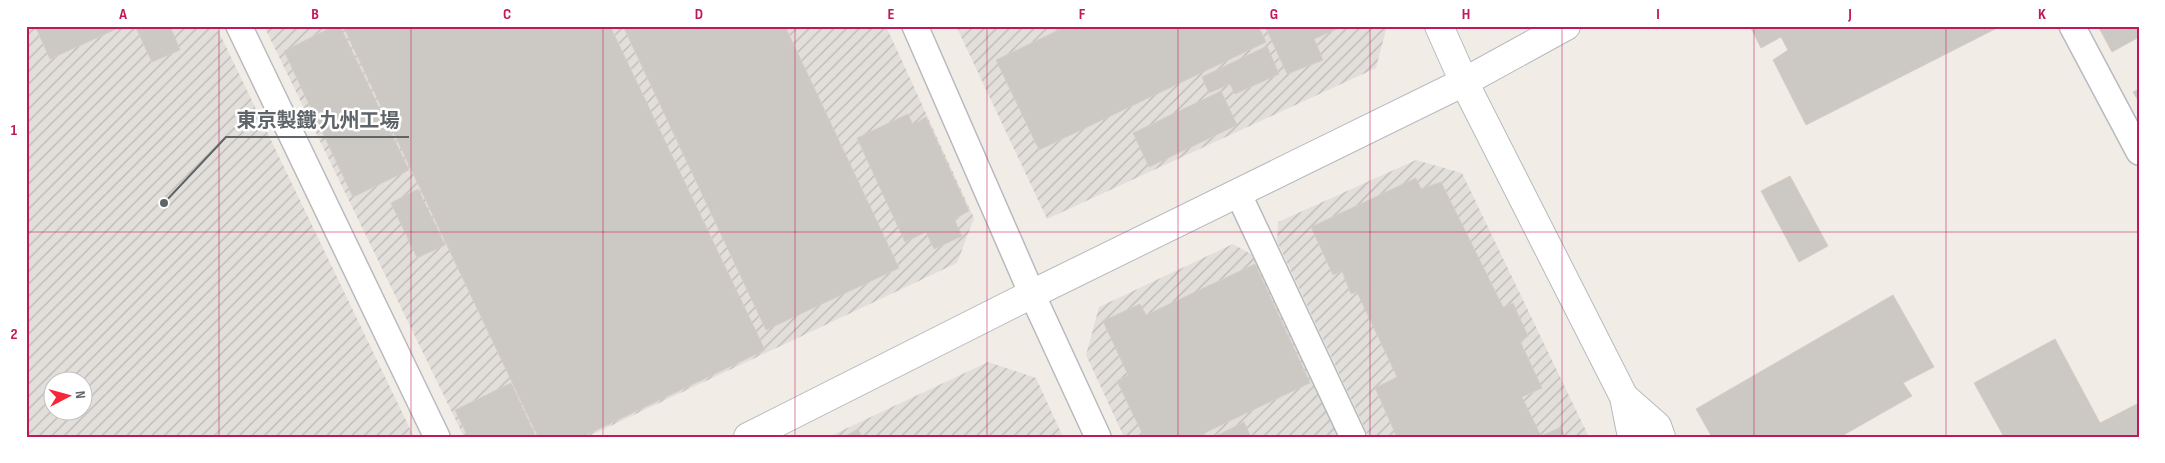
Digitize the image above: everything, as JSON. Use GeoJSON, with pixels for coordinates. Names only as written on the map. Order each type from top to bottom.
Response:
{"type":"FeatureCollection","features":[{"type":"Feature","properties":{"kind":"street"},"geometry":{"type":"LineString","coordinates":[[238,26],[437,437]]}},
{"type":"Feature","properties":{"kind":"street"},"geometry":{"type":"LineString","coordinates":[[915,26],[1032,294],[1098,437]]}},
{"type":"Feature","properties":{"kind":"street"},"geometry":{"type":"LineString","coordinates":[[1439,26],[1464,82],[1624,397],[1632,437]]}},
{"type":"Feature","properties":{"kind":"street"},"geometry":{"type":"LineString","coordinates":[[748,437],[1032,294],[1464,82],[1566,26]]}},
{"type":"Feature","properties":{"kind":"street"},"geometry":{"type":"LineString","coordinates":[[2072,26],[2139,152]]}},
{"type":"Feature","properties":{"kind":"street"},"geometry":{"type":"LineString","coordinates":[[1238,193],[1353,437]]}},
{"type":"Feature","properties":{"kind":"street"},"geometry":{"type":"LineString","coordinates":[[1624,397],[1657,426],[1661,437]]}},
{"type":"Feature","properties":{"kind":"shaded area"},"geometry":{"type":"Polygon","coordinates":[[[26,26],[216,26],[414,437],[26,437],[26,26]]]}},
{"type":"Feature","properties":{"kind":"shaded area"},"geometry":{"type":"Polygon","coordinates":[[[264,26],[886,26],[974,218],[957,263],[587,437],[464,437],[264,26]]]}},
{"type":"Feature","properties":{"kind":"shaded area"},"geometry":{"type":"Polygon","coordinates":[[[956,26],[1387,26],[1376,68],[1047,219],[956,26]]]}},
{"type":"Feature","properties":{"kind":"shaded area"},"geometry":{"type":"Polygon","coordinates":[[[1416,160],[1462,173],[1589,437],[1369,437],[1277,241],[1278,222],[1416,160]]]}},
{"type":"Feature","properties":{"kind":"shaded area"},"geometry":{"type":"Polygon","coordinates":[[[1233,244],[1256,257],[1340,437],[1124,437],[1086,355],[1099,307],[1233,244]]]}},
{"type":"Feature","properties":{"kind":"shaded area"},"geometry":{"type":"Polygon","coordinates":[[[988,362],[1036,378],[1063,437],[828,437],[988,362]]]}},
{"type":"Feature","properties":{"kind":"building"},"geometry":{"type":"Polygon","coordinates":[[[35,26],[123,26],[50,59],[35,26]]]}},
{"type":"Feature","properties":{"kind":"building"},"geometry":{"type":"Polygon","coordinates":[[[135,26],[170,26],[180,50],[152,62],[135,26]]]}},
{"type":"Feature","properties":{"kind":"building"},"geometry":{"type":"Polygon","coordinates":[[[334,26],[340,26],[409,170],[353,197],[284,51],[334,26]]]}},
{"type":"Feature","properties":{"kind":"building"},"geometry":{"type":"Polygon","coordinates":[[[343,26],[610,26],[765,350],[582,437],[538,437],[343,26]]]}},
{"type":"Feature","properties":{"kind":"building"},"geometry":{"type":"Polygon","coordinates":[[[623,26],[785,26],[899,268],[766,330],[623,26]]]}},
{"type":"Feature","properties":{"kind":"building"},"geometry":{"type":"Polygon","coordinates":[[[1067,26],[1258,26],[1266,42],[1039,150],[996,60],[1067,26]]]}},
{"type":"Feature","properties":{"kind":"building"},"geometry":{"type":"Polygon","coordinates":[[[1265,26],[1343,26],[1314,39],[1323,60],[1287,74],[1265,26]]]}},
{"type":"Feature","properties":{"kind":"building"},"geometry":{"type":"Polygon","coordinates":[[[1750,26],[2001,26],[1806,125],[1773,60],[1788,50],[1781,37],[1761,48],[1750,26]]]}},
{"type":"Feature","properties":{"kind":"building"},"geometry":{"type":"Polygon","coordinates":[[[2098,26],[2139,26],[2139,37],[2112,52],[2098,26]]]}},
{"type":"Feature","properties":{"kind":"building"},"geometry":{"type":"Polygon","coordinates":[[[1267,46],[1279,74],[1235,94],[1230,84],[1209,93],[1202,77],[1267,46]]]}},
{"type":"Feature","properties":{"kind":"building"},"geometry":{"type":"Polygon","coordinates":[[[2139,89],[2139,102],[2133,92],[2139,89]]]}},
{"type":"Feature","properties":{"kind":"building"},"geometry":{"type":"Polygon","coordinates":[[[1221,91],[1237,125],[1149,167],[1133,133],[1221,91]]]}},
{"type":"Feature","properties":{"kind":"building"},"geometry":{"type":"Polygon","coordinates":[[[908,114],[913,125],[926,117],[969,211],[954,219],[962,236],[934,249],[926,232],[905,242],[857,138],[908,114]]]}},
{"type":"Feature","properties":{"kind":"building"},"geometry":{"type":"Polygon","coordinates":[[[1790,176],[1828,246],[1799,262],[1761,191],[1790,176]]]}},
{"type":"Feature","properties":{"kind":"building"},"geometry":{"type":"Polygon","coordinates":[[[1416,178],[1421,189],[1441,182],[1503,307],[1513,303],[1528,336],[1520,341],[1542,388],[1522,397],[1541,436],[1561,427],[1565,437],[1397,437],[1375,388],[1397,377],[1357,292],[1351,294],[1342,271],[1333,275],[1311,227],[1416,178]]]}},
{"type":"Feature","properties":{"kind":"building"},"geometry":{"type":"Polygon","coordinates":[[[418,189],[445,245],[417,258],[391,203],[418,189]]]}},
{"type":"Feature","properties":{"kind":"building"},"geometry":{"type":"Polygon","coordinates":[[[1255,264],[1310,383],[1196,437],[1144,437],[1117,381],[1128,375],[1103,321],[1140,304],[1146,315],[1255,264]]]}},
{"type":"Feature","properties":{"kind":"building"},"geometry":{"type":"Polygon","coordinates":[[[1893,295],[1934,367],[1903,383],[1912,396],[1840,437],[1712,437],[1696,409],[1893,295]]]}},
{"type":"Feature","properties":{"kind":"building"},"geometry":{"type":"Polygon","coordinates":[[[2055,339],[2100,423],[2139,403],[2139,437],[2004,437],[1974,383],[2055,339]]]}},
{"type":"Feature","properties":{"kind":"building"},"geometry":{"type":"Polygon","coordinates":[[[511,383],[536,437],[468,437],[455,410],[511,383]]]}},
{"type":"Feature","properties":{"kind":"building"},"geometry":{"type":"Polygon","coordinates":[[[1244,422],[1251,437],[1214,437],[1244,422]]]}},
{"type":"Feature","properties":{"kind":"building"},"geometry":{"type":"Polygon","coordinates":[[[858,429],[862,437],[844,437],[858,429]]]}},
{"type":"Feature","properties":{"kind":"place","name":"東京製鐵 九州工場"},"geometry":{"type":"Point","coordinates":[164,203]}}]}
